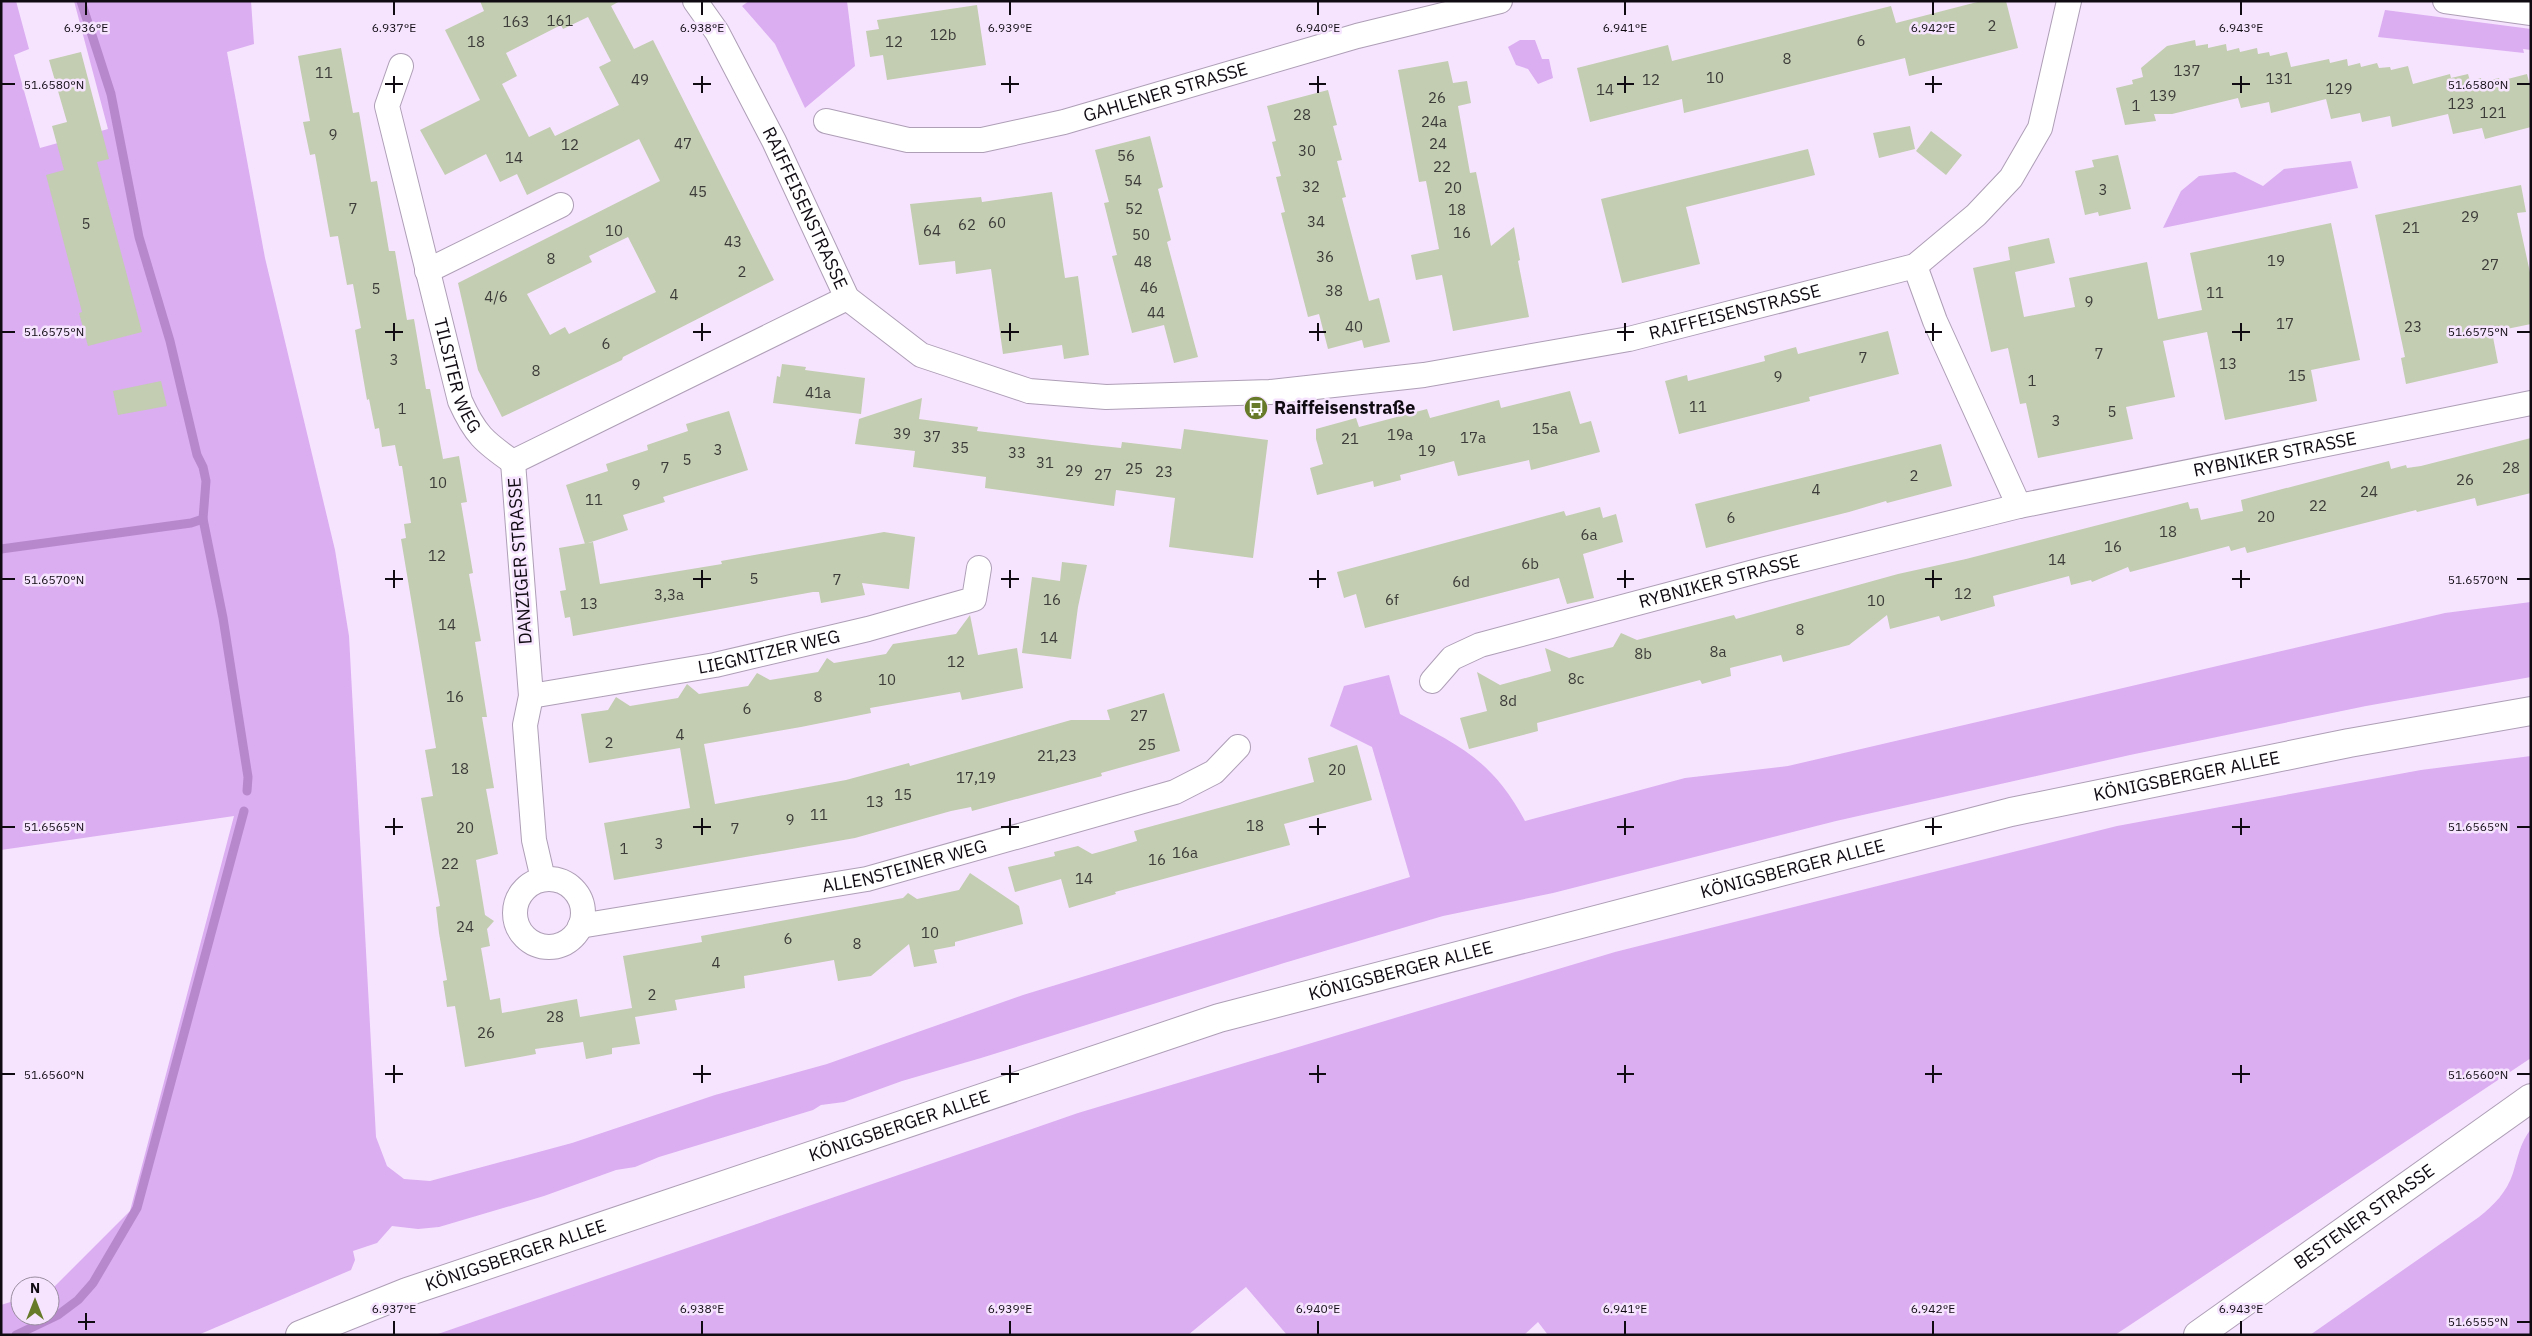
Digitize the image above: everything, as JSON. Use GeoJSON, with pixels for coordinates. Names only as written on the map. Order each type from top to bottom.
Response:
{"type":"FeatureCollection","features":[{"type":"Feature","properties":{"kind":"main road","name":"KÖNIGSBERGER ALLEE"},"geometry":{"type":"LineString","coordinates":[[300,1335],[407,1292],[1219,1018],[2011,812],[2340,744],[2531,711]]}},
{"type":"Feature","properties":{"kind":"main road","name":"BESTENER STRASSE"},"geometry":{"type":"LineString","coordinates":[[2198,1335],[2531,1098]]}},
{"type":"Feature","properties":{"kind":"street","name":"RAIFFEISENSTRASSE"},"geometry":{"type":"LineString","coordinates":[[695,1],[717,32],[774,141],[847,298],[921,355],[1029,391],[1106,397],[1256,393],[1424,375],[1629,339],[1916,266],[1976,216],[2012,178],[2040,128],[2069,1]]}},
{"type":"Feature","properties":{"kind":"street","name":"GAHLENER STRASSE"},"geometry":{"type":"LineString","coordinates":[[826,121],[908,140],[982,140],[1064,122],[1357,36],[1500,1]]}},
{"type":"Feature","properties":{"kind":"street"},"geometry":{"type":"LineString","coordinates":[[2445,1],[2531,13]]}},
{"type":"Feature","properties":{"kind":"street","name":"TILSITER WEG"},"geometry":{"type":"LineString","coordinates":[[401,66],[388,106],[427,271],[464,408],[470,423],[485,443],[513,462]]}},
{"type":"Feature","properties":{"kind":"street"},"geometry":{"type":"LineString","coordinates":[[427,271],[561,205]]}},
{"type":"Feature","properties":{"kind":"street"},"geometry":{"type":"LineString","coordinates":[[1916,266],[1935,321],[2019,506]]}},
{"type":"Feature","properties":{"kind":"street","name":"DANZIGER STRASSE"},"geometry":{"type":"LineString","coordinates":[[543,879],[534,840],[525,725],[531,696],[513,462],[847,298]]}},
{"type":"Feature","properties":{"kind":"street","name":"RYBNIKER STRASSE"},"geometry":{"type":"LineString","coordinates":[[1432,681],[1452,658],[1480,645],[1765,569],[2019,506],[2531,403]]}},
{"type":"Feature","properties":{"kind":"street","name":"LIEGNITZER WEG"},"geometry":{"type":"LineString","coordinates":[[531,696],[715,665],[868,629],[974,598],[979,568]]}},
{"type":"Feature","properties":{"kind":"street","name":"ALLENSTEINER WEG"},"geometry":{"type":"LineString","coordinates":[[580,926],[877,876],[1175,792],[1214,772],[1238,747]]}},
{"type":"Feature","properties":{"kind":"street"},"geometry":{"type":"LineString","coordinates":[[543,879],[562,882],[570,887],[578,896],[582,906],[580,926],[573,936],[564,943],[552,946],[532,942],[523,935],[517,925],[515,911],[517,900],[524,890],[543,879]]}},
{"type":"Feature","properties":{"kind":"shaded area"},"geometry":{"type":"Polygon","coordinates":[[[1,1],[16,1],[29,49],[14,55],[40,148],[108,129],[74,1],[251,1],[254,44],[227,52],[265,258],[335,550],[349,636],[376,1137],[387,1166],[404,1179],[430,1181],[572,1143],[715,1095],[827,1064],[1023,995],[1410,877],[1372,747],[1330,726],[1344,686],[1389,675],[1400,714],[1439,735],[1472,756],[1500,782],[1525,821],[1685,778],[1788,766],[2445,613],[2531,602],[2531,677],[2366,706],[2130,755],[1836,821],[1553,893],[1443,916],[902,1081],[844,1102],[821,1105],[813,1110],[659,1157],[635,1167],[616,1170],[544,1196],[439,1227],[418,1229],[392,1226],[377,1243],[353,1251],[355,1260],[351,1270],[198,1335],[1,1335],[1,1305],[10,1302],[10,1326],[60,1326],[60,1281],[130,1211],[234,816],[1,850],[1,1]]]}},
{"type":"Feature","properties":{"kind":"shaded area"},"geometry":{"type":"Polygon","coordinates":[[[749,1],[847,1],[855,66],[805,108],[775,44],[742,6],[749,1]]]}},
{"type":"Feature","properties":{"kind":"shaded area"},"geometry":{"type":"Polygon","coordinates":[[[2385,10],[2531,29],[2531,50],[2523,49],[2524,53],[2378,37],[2385,10]]]}},
{"type":"Feature","properties":{"kind":"shaded area"},"geometry":{"type":"Polygon","coordinates":[[[1520,40],[1535,40],[1542,59],[1549,59],[1553,78],[1538,84],[1528,69],[1516,65],[1508,47],[1520,40]]]}},
{"type":"Feature","properties":{"kind":"shaded area"},"geometry":{"type":"Polygon","coordinates":[[[2351,161],[2358,188],[2163,228],[2181,191],[2199,176],[2235,172],[2263,186],[2284,169],[2351,161]]]}},
{"type":"Feature","properties":{"kind":"shaded area"},"geometry":{"type":"Polygon","coordinates":[[[2531,756],[2531,1058],[2115,1335],[1548,1335],[1538,1322],[1524,1335],[1287,1335],[1246,1287],[1188,1335],[435,1335],[1078,1113],[1615,952],[2117,826],[2421,770],[2531,756]]]}},
{"type":"Feature","properties":{"kind":"shaded area"},"geometry":{"type":"Polygon","coordinates":[[[2531,1129],[2531,1335],[2310,1335],[2490,1208],[2507,1186],[2522,1145],[2531,1129]]]}},
{"type":"Feature","properties":{"kind":"building"},"geometry":{"type":"Polygon","coordinates":[[[480,1],[620,1],[611,6],[634,49],[653,40],[774,280],[623,357],[622,360],[502,417],[478,370],[458,283],[660,181],[639,139],[527,195],[517,174],[500,182],[486,154],[445,175],[420,130],[480,100],[445,30],[484,11],[480,1]],[[588,17],[563,29],[561,25],[506,53],[517,76],[502,84],[529,137],[550,127],[555,136],[619,105],[599,67],[611,61],[588,17]],[[628,237],[589,256],[592,262],[527,294],[550,335],[565,327],[569,334],[656,292],[628,237]]]}},
{"type":"Feature","properties":{"kind":"building"},"geometry":{"type":"Polygon","coordinates":[[[1981,1],[2006,1],[2018,48],[1909,76],[1905,58],[1684,113],[1682,99],[1590,122],[1577,68],[1668,45],[1672,61],[1891,6],[1896,23],[1981,1]]]}},
{"type":"Feature","properties":{"kind":"building"},"geometry":{"type":"Polygon","coordinates":[[[977,5],[986,65],[887,80],[883,55],[870,57],[866,31],[879,29],[877,20],[977,5]]]}},
{"type":"Feature","properties":{"kind":"building"},"geometry":{"type":"Polygon","coordinates":[[[2195,40],[2196,46],[2208,44],[2208,48],[2226,44],[2227,51],[2239,48],[2240,52],[2257,48],[2258,54],[2269,52],[2270,56],[2287,52],[2291,67],[2329,59],[2330,63],[2347,59],[2348,66],[2360,63],[2361,67],[2377,63],[2379,68],[2390,67],[2391,70],[2408,66],[2413,84],[2450,74],[2451,78],[2468,74],[2470,81],[2481,78],[2482,82],[2499,78],[2500,81],[2527,74],[2531,90],[2531,127],[2485,139],[2482,128],[2453,134],[2448,114],[2392,127],[2390,116],[2362,122],[2360,113],[2331,119],[2326,99],[2271,113],[2269,102],[2241,108],[2238,98],[2172,114],[2154,114],[2156,121],[2125,125],[2116,88],[2133,84],[2132,80],[2143,77],[2141,68],[2167,46],[2195,40]]]}},
{"type":"Feature","properties":{"kind":"building"},"geometry":{"type":"Polygon","coordinates":[[[341,48],[353,113],[359,112],[371,182],[377,181],[389,251],[395,251],[407,320],[414,319],[426,389],[430,389],[443,459],[459,456],[467,502],[461,503],[473,573],[469,574],[481,641],[475,642],[487,717],[482,717],[494,788],[486,789],[498,854],[476,860],[485,915],[494,921],[487,929],[490,946],[481,948],[490,1000],[500,998],[502,1013],[577,999],[580,1017],[632,1008],[623,956],[702,942],[701,936],[903,898],[908,893],[917,899],[959,890],[970,873],[1019,906],[1023,924],[955,942],[955,946],[934,950],[937,963],[914,967],[909,944],[871,976],[838,981],[834,960],[744,976],[745,988],[675,1000],[677,1010],[635,1017],[640,1044],[612,1048],[612,1054],[586,1059],[583,1042],[535,1049],[536,1054],[465,1067],[455,1006],[447,1007],[443,981],[447,980],[436,907],[440,906],[421,798],[433,796],[425,750],[436,748],[401,539],[406,538],[404,524],[411,523],[402,466],[399,466],[395,445],[382,447],[379,428],[375,429],[369,399],[367,400],[355,330],[361,328],[353,284],[347,285],[338,236],[330,237],[315,154],[310,155],[303,122],[310,121],[298,56],[341,48]]]}},
{"type":"Feature","properties":{"kind":"building"},"geometry":{"type":"Polygon","coordinates":[[[81,52],[109,159],[97,162],[142,332],[88,346],[79,313],[82,312],[46,175],[64,170],[52,126],[67,122],[49,60],[81,52]]]}},
{"type":"Feature","properties":{"kind":"building"},"geometry":{"type":"Polygon","coordinates":[[[1448,61],[1453,83],[1467,81],[1471,103],[1458,106],[1470,173],[1476,172],[1491,246],[1514,227],[1520,260],[1518,261],[1529,317],[1453,331],[1442,275],[1416,280],[1411,255],[1439,249],[1426,181],[1419,182],[1398,70],[1448,61]]]}},
{"type":"Feature","properties":{"kind":"building"},"geometry":{"type":"Polygon","coordinates":[[[1328,90],[1337,125],[1333,126],[1342,160],[1337,161],[1346,197],[1342,198],[1369,301],[1379,298],[1390,342],[1364,348],[1362,340],[1328,349],[1319,314],[1308,317],[1281,213],[1285,212],[1276,177],[1281,176],[1272,142],[1276,141],[1267,106],[1328,90]]]}},
{"type":"Feature","properties":{"kind":"building"},"geometry":{"type":"Polygon","coordinates":[[[1910,126],[1915,149],[1879,158],[1873,133],[1910,126]]]}},
{"type":"Feature","properties":{"kind":"building"},"geometry":{"type":"Polygon","coordinates":[[[1931,131],[1962,155],[1946,175],[1916,151],[1931,131]]]}},
{"type":"Feature","properties":{"kind":"building"},"geometry":{"type":"Polygon","coordinates":[[[1150,136],[1163,187],[1158,189],[1171,240],[1167,242],[1198,357],[1174,363],[1164,325],[1132,333],[1112,256],[1117,255],[1104,203],[1109,202],[1095,150],[1150,136]]]}},
{"type":"Feature","properties":{"kind":"building"},"geometry":{"type":"Polygon","coordinates":[[[1808,149],[1815,175],[1686,207],[1700,264],[1622,283],[1601,199],[1808,149]]]}},
{"type":"Feature","properties":{"kind":"building"},"geometry":{"type":"Polygon","coordinates":[[[2118,155],[2131,209],[2099,216],[2098,212],[2085,215],[2075,171],[2094,167],[2092,160],[2118,155]]]}},
{"type":"Feature","properties":{"kind":"building"},"geometry":{"type":"Polygon","coordinates":[[[2521,185],[2526,212],[2517,213],[2531,277],[2531,324],[2492,332],[2498,363],[2406,384],[2401,358],[2405,357],[2375,215],[2521,185]]]}},
{"type":"Feature","properties":{"kind":"building"},"geometry":{"type":"Polygon","coordinates":[[[1052,192],[1065,278],[1078,276],[1089,355],[1064,359],[1062,345],[1003,354],[991,269],[956,274],[955,261],[919,265],[910,204],[981,197],[982,202],[1052,192]]]}},
{"type":"Feature","properties":{"kind":"building"},"geometry":{"type":"Polygon","coordinates":[[[2331,223],[2360,360],[2311,370],[2317,401],[2225,420],[2207,332],[2163,341],[2175,397],[2126,407],[2133,439],[2038,458],[2026,403],[2020,404],[2008,348],[1991,352],[1973,268],[2010,260],[2008,247],[2049,238],[2055,263],[2015,272],[2024,317],[2075,307],[2069,278],[2147,262],[2158,319],[2202,310],[2190,253],[2331,223]]]}},
{"type":"Feature","properties":{"kind":"building"},"geometry":{"type":"Polygon","coordinates":[[[1888,331],[1899,374],[1809,397],[1810,401],[1679,434],[1665,381],[1687,375],[1688,381],[1765,361],[1764,356],[1796,347],[1798,354],[1888,331]]]}},
{"type":"Feature","properties":{"kind":"building"},"geometry":{"type":"Polygon","coordinates":[[[782,364],[806,367],[805,370],[865,378],[861,414],[773,403],[777,376],[780,377],[782,364]]]}},
{"type":"Feature","properties":{"kind":"building"},"geometry":{"type":"Polygon","coordinates":[[[161,381],[167,406],[118,415],[113,391],[161,381]]]}},
{"type":"Feature","properties":{"kind":"building"},"geometry":{"type":"Polygon","coordinates":[[[1570,391],[1580,424],[1591,421],[1600,452],[1531,470],[1529,460],[1458,476],[1454,461],[1400,475],[1401,480],[1374,487],[1373,481],[1317,495],[1310,468],[1323,464],[1316,439],[1316,429],[1356,418],[1359,427],[1427,409],[1430,418],[1499,400],[1501,408],[1570,391]]]}},
{"type":"Feature","properties":{"kind":"building"},"geometry":{"type":"Polygon","coordinates":[[[922,398],[919,419],[978,427],[977,431],[1092,445],[1121,448],[1122,442],[1181,449],[1184,429],[1268,440],[1253,558],[1169,547],[1175,498],[1116,490],[1114,506],[985,488],[986,477],[913,467],[915,451],[855,444],[859,419],[922,398]]]}},
{"type":"Feature","properties":{"kind":"building"},"geometry":{"type":"Polygon","coordinates":[[[729,411],[748,470],[663,497],[665,502],[623,515],[628,530],[585,544],[566,485],[608,471],[606,464],[648,450],[647,445],[688,431],[686,424],[729,411]]]}},
{"type":"Feature","properties":{"kind":"building"},"geometry":{"type":"Polygon","coordinates":[[[2531,438],[2531,493],[2477,506],[2475,498],[2417,512],[2416,510],[2247,553],[2245,547],[2231,551],[2229,546],[2130,572],[2128,567],[2092,582],[2091,580],[2071,585],[2069,576],[1993,596],[1995,606],[1941,621],[1939,616],[1890,629],[1887,615],[1849,645],[1783,662],[1781,655],[1730,668],[1731,676],[1702,684],[1700,680],[1537,723],[1538,731],[1469,749],[1460,718],[1487,711],[1477,672],[1500,685],[1551,671],[1545,648],[1569,658],[1613,647],[1621,633],[1637,640],[1734,615],[1736,619],[1898,574],[1966,559],[2188,502],[2190,509],[2198,508],[2201,520],[2243,511],[2241,500],[2389,461],[2391,469],[2406,465],[2407,468],[2421,466],[2531,438]]]}},
{"type":"Feature","properties":{"kind":"building"},"geometry":{"type":"Polygon","coordinates":[[[1941,444],[1952,486],[1887,503],[1886,501],[1706,548],[1695,504],[1941,444]]]}},
{"type":"Feature","properties":{"kind":"building"},"geometry":{"type":"Polygon","coordinates":[[[1600,507],[1603,518],[1616,514],[1623,542],[1583,554],[1594,598],[1567,604],[1559,578],[1365,628],[1356,594],[1344,598],[1337,572],[1564,511],[1566,516],[1600,507]]]}},
{"type":"Feature","properties":{"kind":"building"},"geometry":{"type":"Polygon","coordinates":[[[884,532],[915,537],[909,589],[862,583],[865,595],[821,603],[819,592],[813,592],[573,636],[570,617],[565,618],[560,591],[566,590],[559,548],[593,542],[600,584],[722,564],[721,561],[884,532]]]}},
{"type":"Feature","properties":{"kind":"building"},"geometry":{"type":"Polygon","coordinates":[[[1062,562],[1087,565],[1078,607],[1071,659],[1022,653],[1032,577],[1060,581],[1062,562]]]}},
{"type":"Feature","properties":{"kind":"building"},"geometry":{"type":"Polygon","coordinates":[[[970,615],[978,655],[1017,648],[1023,688],[962,700],[960,692],[870,708],[871,713],[704,744],[715,804],[846,780],[909,763],[910,766],[1071,720],[1110,720],[1107,710],[1164,693],[1180,751],[1101,773],[1102,776],[972,811],[971,807],[951,811],[855,838],[614,880],[604,823],[690,808],[680,748],[589,763],[581,714],[608,710],[616,697],[630,706],[678,698],[687,684],[699,694],[748,686],[757,673],[770,680],[818,672],[827,658],[834,663],[886,654],[893,644],[956,634],[970,615]]]}},
{"type":"Feature","properties":{"kind":"building"},"geometry":{"type":"Polygon","coordinates":[[[1357,745],[1372,800],[1284,824],[1290,845],[1115,892],[1116,894],[1069,908],[1061,879],[1015,892],[1008,867],[1055,856],[1054,852],[1078,846],[1092,854],[1103,851],[1137,841],[1134,831],[1314,782],[1308,758],[1357,745]]]}},
{"type":"Feature","properties":{"kind":"waterway"},"geometry":{"type":"LineString","coordinates":[[81,1],[111,94],[139,237],[170,341],[197,455],[203,467],[206,481],[203,519],[223,618],[248,777],[247,791]]}},
{"type":"Feature","properties":{"kind":"waterway"},"geometry":{"type":"LineString","coordinates":[[1,549],[191,523],[203,519]]}},
{"type":"Feature","properties":{"kind":"waterway"},"geometry":{"type":"LineString","coordinates":[[16,1335],[58,1315],[78,1300],[93,1283],[137,1208],[244,811]]}},
{"type":"Feature","properties":{"kind":"place","name":"Raiffeisenstraße"},"geometry":{"type":"Point","coordinates":[1256,408]}}]}
